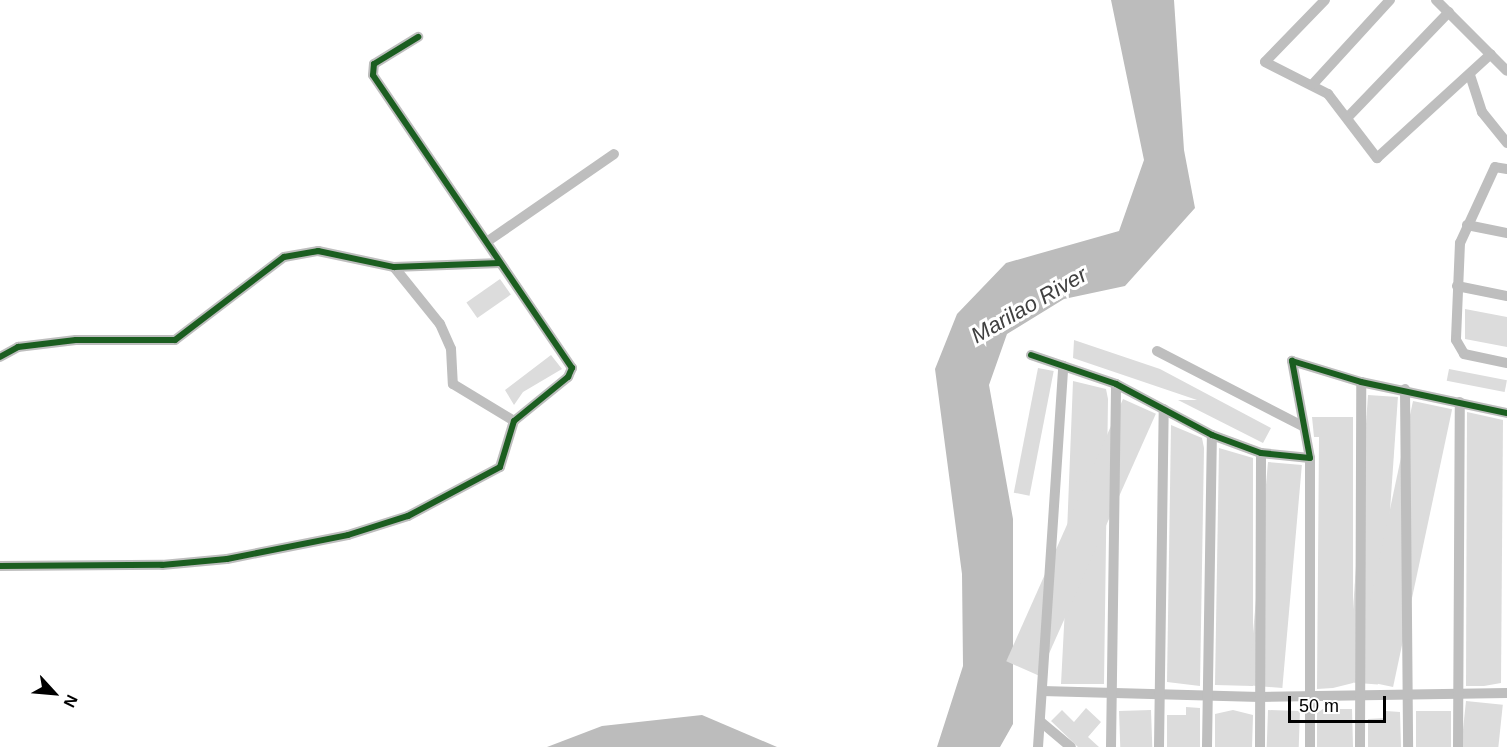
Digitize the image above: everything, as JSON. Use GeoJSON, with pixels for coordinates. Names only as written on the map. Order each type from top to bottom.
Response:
{"type":"FeatureCollection","features":[{"type":"Feature","properties":{"kind":"street"},"geometry":{"type":"LineString","coordinates":[[1325,0],[1265,62],[1312,84],[1347,118],[1371,155],[1382,156],[1491,54]]}},
{"type":"Feature","properties":{"kind":"street"},"geometry":{"type":"LineString","coordinates":[[1312,84],[1390,0]]}},
{"type":"Feature","properties":{"kind":"street"},"geometry":{"type":"LineString","coordinates":[[1436,0],[1507,71]]}},
{"type":"Feature","properties":{"kind":"street"},"geometry":{"type":"LineString","coordinates":[[1347,118],[1449,12]]}},
{"type":"Feature","properties":{"kind":"street"},"geometry":{"type":"LineString","coordinates":[[0,566],[173,564],[348,535],[408,516],[493,473],[504,460],[514,421],[568,377],[572,368],[500,263],[488,241],[373,75],[374,64],[418,37]]}},
{"type":"Feature","properties":{"kind":"street"},"geometry":{"type":"LineString","coordinates":[[1470,75],[1486,118],[1507,143]]}},
{"type":"Feature","properties":{"kind":"street"},"geometry":{"type":"LineString","coordinates":[[488,241],[614,154]]}},
{"type":"Feature","properties":{"kind":"street"},"geometry":{"type":"LineString","coordinates":[[1507,169],[1495,167],[1467,225],[1457,285],[1459,350],[1507,363]]}},
{"type":"Feature","properties":{"kind":"street"},"geometry":{"type":"LineString","coordinates":[[1467,225],[1507,233]]}},
{"type":"Feature","properties":{"kind":"street"},"geometry":{"type":"LineString","coordinates":[[0,357],[18,347],[76,340],[175,340],[284,257],[318,251],[394,267],[500,263]]}},
{"type":"Feature","properties":{"kind":"street"},"geometry":{"type":"LineString","coordinates":[[394,267],[440,324],[451,349],[453,384],[514,421]]}},
{"type":"Feature","properties":{"kind":"street"},"geometry":{"type":"LineString","coordinates":[[1457,285],[1507,296]]}},
{"type":"Feature","properties":{"kind":"street"},"geometry":{"type":"LineString","coordinates":[[1157,351],[1304,427]]}},
{"type":"Feature","properties":{"kind":"street"},"geometry":{"type":"LineString","coordinates":[[1031,355],[1116,384],[1212,435],[1261,453],[1310,458]]}},
{"type":"Feature","properties":{"kind":"street"},"geometry":{"type":"LineString","coordinates":[[1310,747],[1310,458],[1292,361],[1361,382],[1405,389],[1507,413]]}},
{"type":"Feature","properties":{"kind":"street"},"geometry":{"type":"LineString","coordinates":[[1038,747],[1063,366]]}},
{"type":"Feature","properties":{"kind":"street"},"geometry":{"type":"LineString","coordinates":[[1360,747],[1361,382]]}},
{"type":"Feature","properties":{"kind":"street"},"geometry":{"type":"LineString","coordinates":[[1111,747],[1116,384]]}},
{"type":"Feature","properties":{"kind":"street"},"geometry":{"type":"LineString","coordinates":[[1405,389],[1408,747]]}},
{"type":"Feature","properties":{"kind":"street"},"geometry":{"type":"LineString","coordinates":[[1458,747],[1460,402]]}},
{"type":"Feature","properties":{"kind":"street"},"geometry":{"type":"LineString","coordinates":[[1159,747],[1164,410]]}},
{"type":"Feature","properties":{"kind":"street"},"geometry":{"type":"LineString","coordinates":[[1207,747],[1212,435]]}},
{"type":"Feature","properties":{"kind":"street"},"geometry":{"type":"LineString","coordinates":[[1260,747],[1261,453]]}},
{"type":"Feature","properties":{"kind":"street"},"geometry":{"type":"LineString","coordinates":[[1042,691],[1260,697],[1311,694],[1507,693]]}},
{"type":"Feature","properties":{"kind":"street"},"geometry":{"type":"LineString","coordinates":[[1041,722],[1071,747]]}},
{"type":"Feature","properties":{"kind":"water","name":"Marilao River"},"geometry":{"type":"Polygon","coordinates":[[[1111,0],[1174,0],[1184,150],[1195,208],[1125,286],[1064,299],[1007,334],[989,385],[1013,519],[1013,724],[1000,747],[937,747],[963,666],[962,574],[935,369],[957,314],[1006,263],[1119,231],[1144,160],[1111,0]]]}},
{"type":"Feature","properties":{"kind":"water"},"geometry":{"type":"Polygon","coordinates":[[[702,715],[777,747],[547,747],[602,726],[702,715]]]}},
{"type":"Feature","properties":{"kind":"building"},"geometry":{"type":"Polygon","coordinates":[[[500,279],[511,295],[477,318],[466,303],[500,279]]]}},
{"type":"Feature","properties":{"kind":"building"},"geometry":{"type":"Polygon","coordinates":[[[1465,309],[1507,317],[1507,347],[1465,339],[1465,309]]]}},
{"type":"Feature","properties":{"kind":"building"},"geometry":{"type":"Polygon","coordinates":[[[1074,340],[1160,369],[1271,428],[1263,443],[1178,400],[1197,400],[1073,358],[1074,340]]]}},
{"type":"Feature","properties":{"kind":"building"},"geometry":{"type":"Polygon","coordinates":[[[551,355],[562,369],[523,392],[514,405],[505,390],[551,355]]]}},
{"type":"Feature","properties":{"kind":"building"},"geometry":{"type":"Polygon","coordinates":[[[1038,368],[1054,371],[1029,496],[1014,493],[1038,368]]]}},
{"type":"Feature","properties":{"kind":"building"},"geometry":{"type":"Polygon","coordinates":[[[1449,369],[1507,380],[1505,392],[1447,381],[1449,369]]]}},
{"type":"Feature","properties":{"kind":"building"},"geometry":{"type":"Polygon","coordinates":[[[1073,381],[1106,389],[1108,399],[1104,684],[1061,684],[1066,588],[1060,588],[1060,578],[1062,558],[1066,558],[1073,381]]]}},
{"type":"Feature","properties":{"kind":"building"},"geometry":{"type":"Polygon","coordinates":[[[1368,395],[1398,397],[1378,684],[1348,682],[1368,395]]]}},
{"type":"Feature","properties":{"kind":"building"},"geometry":{"type":"Polygon","coordinates":[[[1123,399],[1156,414],[1039,676],[1006,661],[1123,399]]]}},
{"type":"Feature","properties":{"kind":"building"},"geometry":{"type":"Polygon","coordinates":[[[1413,401],[1452,409],[1393,687],[1354,679],[1413,401]]]}},
{"type":"Feature","properties":{"kind":"building"},"geometry":{"type":"Polygon","coordinates":[[[1467,412],[1503,420],[1501,683],[1484,686],[1466,686],[1467,412]]]}},
{"type":"Feature","properties":{"kind":"building"},"geometry":{"type":"Polygon","coordinates":[[[1312,417],[1353,417],[1353,683],[1317,689],[1319,437],[1314,437],[1312,417]]]}},
{"type":"Feature","properties":{"kind":"building"},"geometry":{"type":"Polygon","coordinates":[[[1171,425],[1202,438],[1204,448],[1200,686],[1167,682],[1171,425]]]}},
{"type":"Feature","properties":{"kind":"building"},"geometry":{"type":"Polygon","coordinates":[[[1219,448],[1253,458],[1253,686],[1215,685],[1219,448]]]}},
{"type":"Feature","properties":{"kind":"building"},"geometry":{"type":"Polygon","coordinates":[[[1268,462],[1302,465],[1282,688],[1248,685],[1268,462]]]}},
{"type":"Feature","properties":{"kind":"building"},"geometry":{"type":"Polygon","coordinates":[[[1466,701],[1503,705],[1498,747],[1461,747],[1466,701]]]}},
{"type":"Feature","properties":{"kind":"building"},"geometry":{"type":"Polygon","coordinates":[[[1186,707],[1200,708],[1200,747],[1167,747],[1167,715],[1186,715],[1186,707]]]}},
{"type":"Feature","properties":{"kind":"building"},"geometry":{"type":"Polygon","coordinates":[[[1086,708],[1101,722],[1088,737],[1099,747],[1078,747],[1051,721],[1062,710],[1074,722],[1086,708]]]}},
{"type":"Feature","properties":{"kind":"building"},"geometry":{"type":"Polygon","coordinates":[[[1323,709],[1352,709],[1353,747],[1317,747],[1317,713],[1323,709]]]}},
{"type":"Feature","properties":{"kind":"building"},"geometry":{"type":"Polygon","coordinates":[[[1151,710],[1152,747],[1120,747],[1119,711],[1151,710]]]}},
{"type":"Feature","properties":{"kind":"building"},"geometry":{"type":"Polygon","coordinates":[[[1233,710],[1253,715],[1252,747],[1215,747],[1215,714],[1233,710]]]}},
{"type":"Feature","properties":{"kind":"building"},"geometry":{"type":"Polygon","coordinates":[[[1268,710],[1300,711],[1299,747],[1267,747],[1268,710]]]}},
{"type":"Feature","properties":{"kind":"building"},"geometry":{"type":"Polygon","coordinates":[[[1386,711],[1400,712],[1401,747],[1368,747],[1368,719],[1386,718],[1386,711]]]}},
{"type":"Feature","properties":{"kind":"building"},"geometry":{"type":"Polygon","coordinates":[[[1416,711],[1451,711],[1451,747],[1416,747],[1416,711]]]}},
{"type":"Feature","properties":{"kind":"cycle path"},"geometry":{"type":"LineString","coordinates":[[0,566],[162,565],[227,559],[348,535],[408,516],[500,467],[514,421],[568,377],[572,368],[373,75],[374,64],[418,37]]}},
{"type":"Feature","properties":{"kind":"cycle path"},"geometry":{"type":"LineString","coordinates":[[0,357],[18,347],[76,340],[175,340],[284,257],[318,251],[394,267],[500,263]]}},
{"type":"Feature","properties":{"kind":"cycle path"},"geometry":{"type":"LineString","coordinates":[[1031,355],[1116,384],[1212,435],[1261,453],[1310,458],[1292,361],[1361,382],[1507,413]]}}]}
